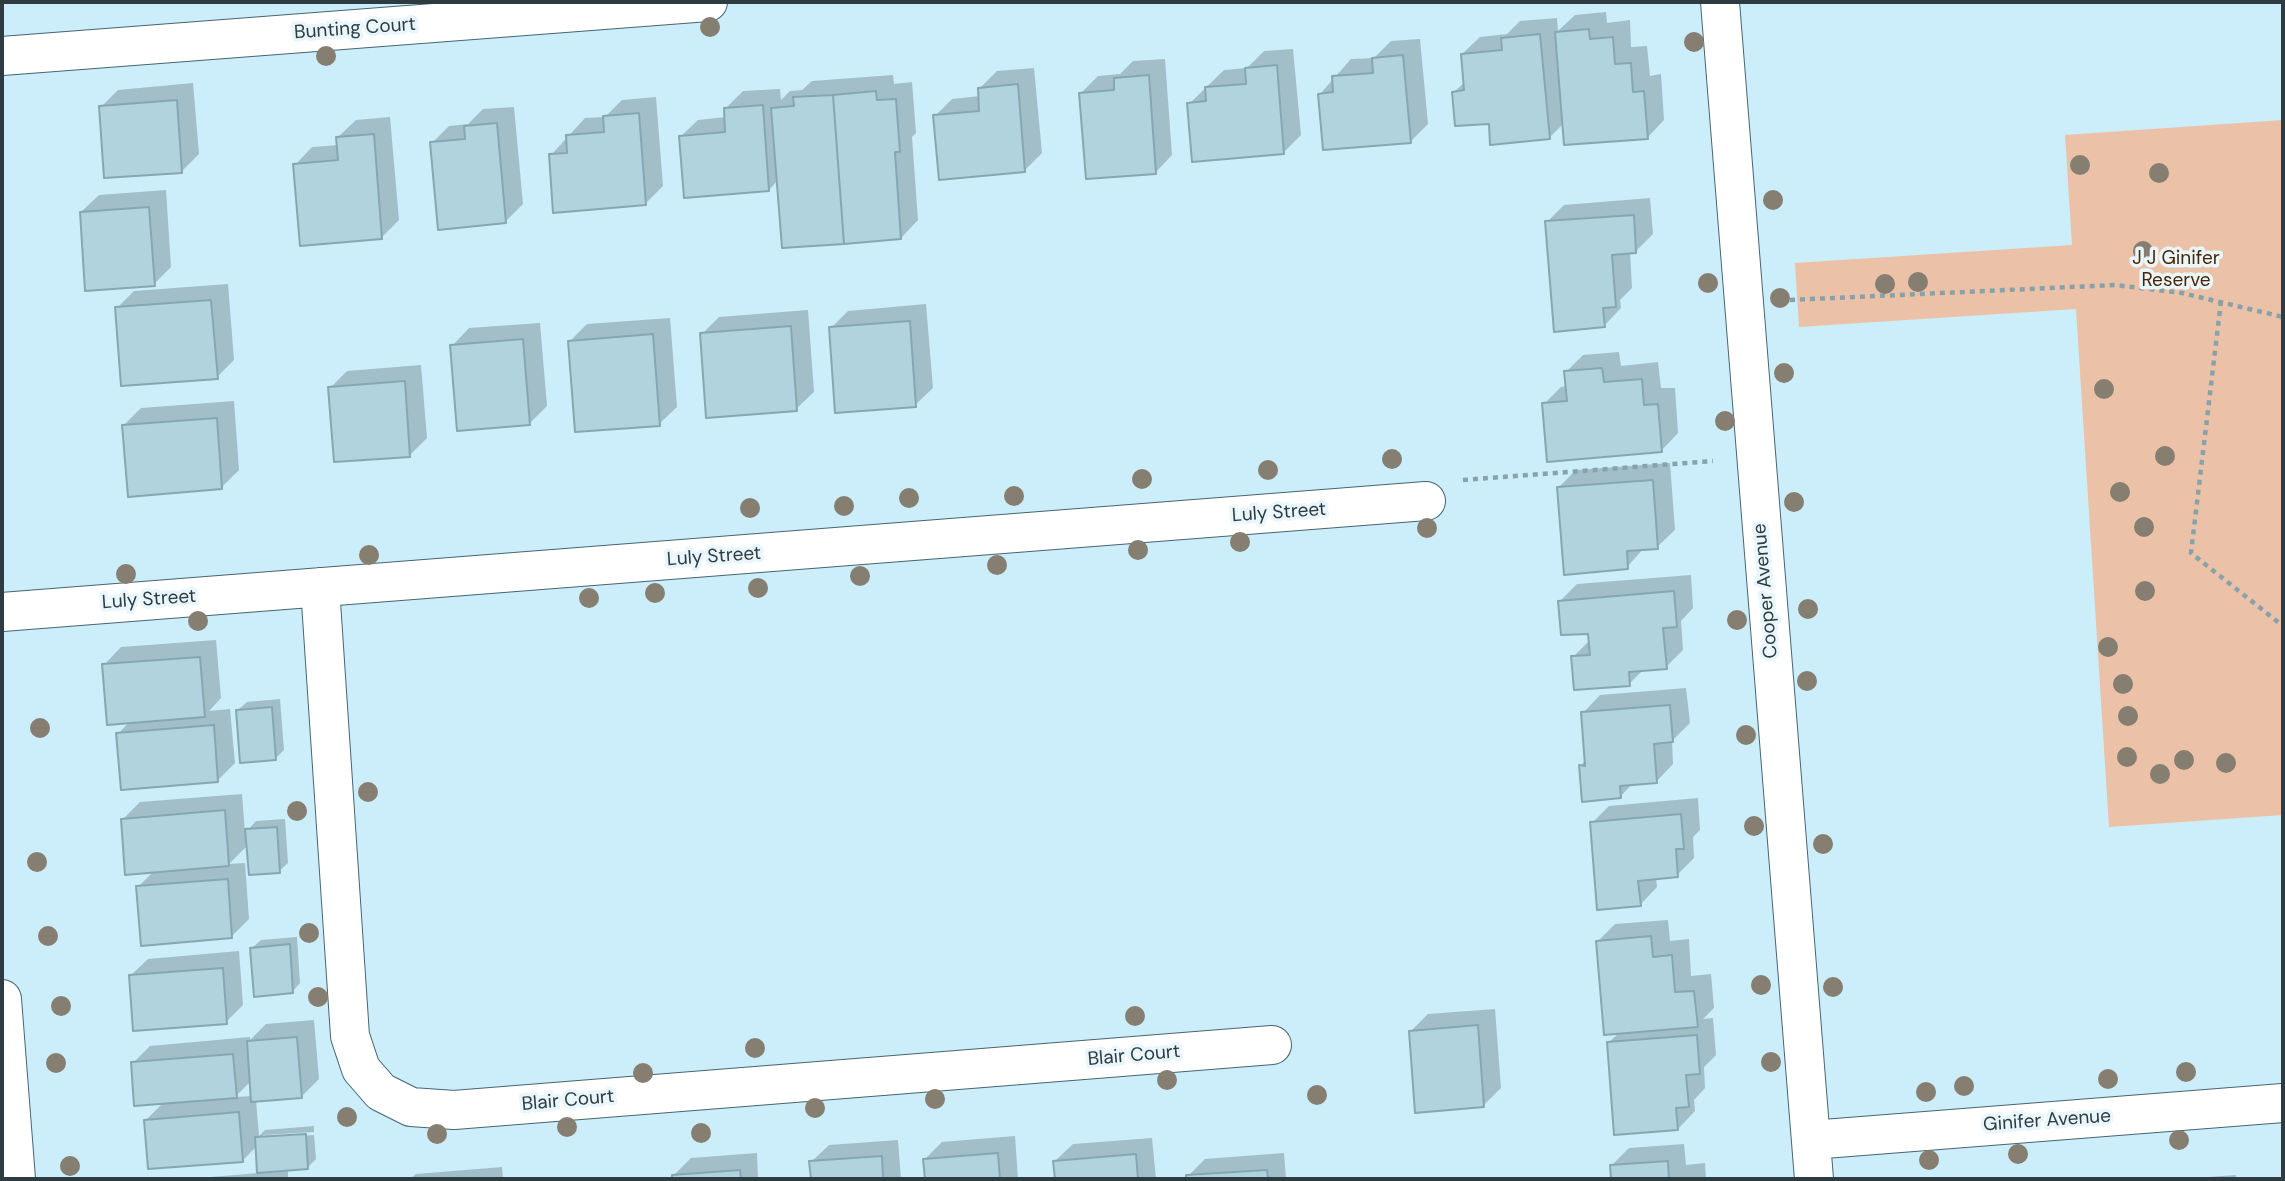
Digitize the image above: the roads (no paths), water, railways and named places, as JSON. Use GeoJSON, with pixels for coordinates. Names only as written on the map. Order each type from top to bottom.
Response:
{"type":"FeatureCollection","features":[{"type":"Feature","properties":{"kind":"street","name":"Bunting Court"},"geometry":{"type":"LineString","coordinates":[[2,56],[708,2]]}},
{"type":"Feature","properties":{"kind":"street","name":"Cooper Avenue"},"geometry":{"type":"LineString","coordinates":[[1720,2],[1814,1179]]}},
{"type":"Feature","properties":{"kind":"street","name":"Luly Street"},"geometry":{"type":"LineString","coordinates":[[2,612],[1426,502]]}},
{"type":"Feature","properties":{"kind":"street","name":"Blair Court"},"geometry":{"type":"LineString","coordinates":[[320,587],[350,1035],[361,1069],[381,1092],[411,1107],[454,1110],[1272,1045]]}},
{"type":"Feature","properties":{"kind":"street"},"geometry":{"type":"LineString","coordinates":[[2,999],[16,1179]]}},
{"type":"Feature","properties":{"kind":"street","name":"Ginifer Avenue"},"geometry":{"type":"LineString","coordinates":[[1811,1140],[2283,1103]]}},
{"type":"Feature","properties":{"kind":"park label","name":"J J Ginifer Reserve"},"geometry":{"type":"Point","coordinates":[2176,270]}}]}
